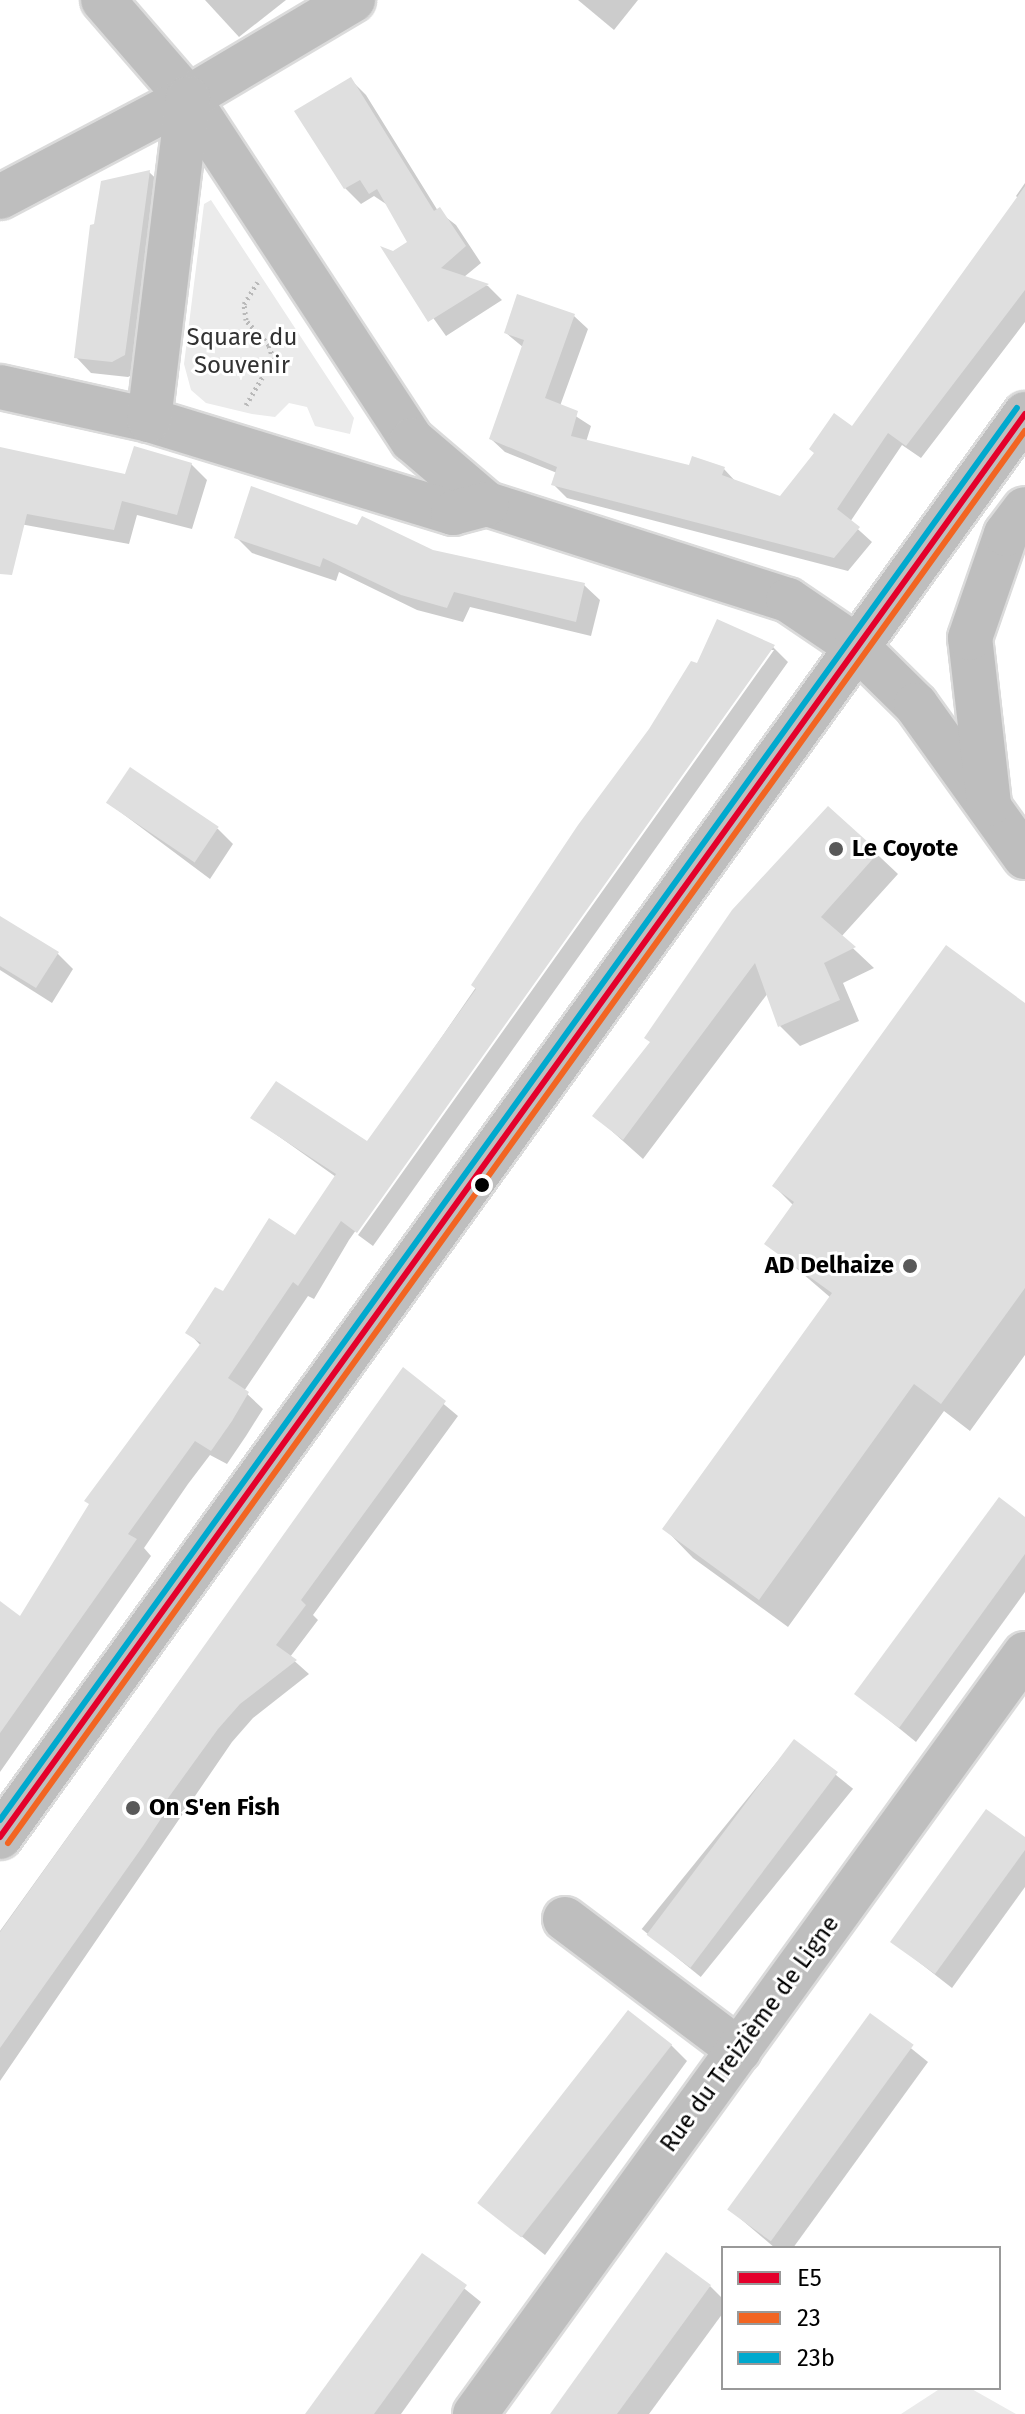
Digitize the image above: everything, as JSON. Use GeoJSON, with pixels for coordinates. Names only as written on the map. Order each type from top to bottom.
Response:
{"type":"FeatureCollection","features":[{"type":"Feature","properties":{"kind":"street"},"geometry":{"type":"LineString","coordinates":[[103,0],[188,98],[412,440],[487,504],[788,600],[856,646],[916,705],[1025,857]]}},
{"type":"Feature","properties":{"kind":"street"},"geometry":{"type":"LineString","coordinates":[[0,197],[188,98],[353,0]]}},
{"type":"Feature","properties":{"kind":"street"},"geometry":{"type":"LineString","coordinates":[[149,420],[188,98]]}},
{"type":"Feature","properties":{"kind":"street"},"geometry":{"type":"LineString","coordinates":[[0,387],[149,420],[453,513],[487,504]]}},
{"type":"Feature","properties":{"kind":"street"},"geometry":{"type":"LineString","coordinates":[[0,1837],[1025,414]]}},
{"type":"Feature","properties":{"kind":"street"},"geometry":{"type":"LineString","coordinates":[[990,811],[970,638],[1006,534],[1025,509]]}},
{"type":"Feature","properties":{"kind":"street","name":"Rue du Treizième de Ligne"},"geometry":{"type":"LineString","coordinates":[[475,2414],[1025,1654]]}},
{"type":"Feature","properties":{"kind":"street"},"geometry":{"type":"LineString","coordinates":[[565,1919],[739,2050]]}},
{"type":"Feature","properties":{"kind":"path"},"geometry":{"type":"LineString","coordinates":[[236,446],[247,400],[273,359],[269,345],[246,320],[244,304],[252,286],[295,257]]}},
{"type":"Feature","properties":{"kind":"green space","name":"Square du Souvenir"},"geometry":{"type":"Polygon","coordinates":[[[211,200],[354,418],[350,434],[315,426],[307,407],[289,403],[275,417],[252,414],[206,403],[191,390],[184,364],[204,204],[211,200]]]}},
{"type":"Feature","properties":{"kind":"green space"},"geometry":{"type":"Polygon","coordinates":[[[938,2390],[974,2390],[1016,2414],[901,2414],[938,2390]]]}},
{"type":"Feature","properties":{"kind":"building"},"geometry":{"type":"Polygon","coordinates":[[[351,77],[434,211],[440,207],[466,246],[441,268],[489,284],[428,322],[380,246],[393,251],[407,242],[377,189],[369,194],[360,180],[344,189],[294,111],[351,77]]]}},
{"type":"Feature","properties":{"kind":"building"},"geometry":{"type":"Polygon","coordinates":[[[150,170],[125,355],[112,362],[74,358],[90,225],[94,224],[101,181],[150,170]]]}},
{"type":"Feature","properties":{"kind":"building"},"geometry":{"type":"Polygon","coordinates":[[[1025,186],[1025,290],[906,446],[888,433],[837,509],[860,527],[834,558],[551,485],[557,467],[489,439],[524,340],[504,333],[517,294],[575,314],[545,398],[578,411],[571,436],[689,465],[692,456],[725,467],[722,475],[780,496],[814,453],[809,449],[834,413],[852,426],[1025,186]]]}},
{"type":"Feature","properties":{"kind":"building"},"geometry":{"type":"Polygon","coordinates":[[[134,446],[192,463],[177,515],[122,501],[114,530],[27,514],[12,575],[0,574],[0,447],[125,474],[134,446]]]}},
{"type":"Feature","properties":{"kind":"building"},"geometry":{"type":"Polygon","coordinates":[[[251,486],[357,525],[362,516],[433,550],[585,583],[576,622],[454,592],[447,608],[401,595],[323,558],[320,567],[234,538],[251,486]]]}},
{"type":"Feature","properties":{"kind":"building"},"geometry":{"type":"Polygon","coordinates":[[[717,619],[775,645],[357,1233],[341,1221],[298,1286],[293,1282],[228,1378],[249,1392],[232,1421],[211,1451],[195,1441],[128,1534],[137,1539],[0,1733],[0,1601],[20,1616],[89,1504],[84,1501],[201,1343],[185,1333],[215,1287],[223,1291],[269,1218],[295,1235],[336,1174],[250,1118],[276,1081],[367,1141],[476,989],[471,985],[578,825],[649,729],[691,661],[697,663],[717,619]]]}},
{"type":"Feature","properties":{"kind":"building"},"geometry":{"type":"Polygon","coordinates":[[[130,767],[219,827],[195,862],[106,803],[130,767]]]}},
{"type":"Feature","properties":{"kind":"building"},"geometry":{"type":"Polygon","coordinates":[[[828,806],[879,852],[821,917],[856,947],[824,963],[840,1000],[778,1027],[755,963],[623,1140],[592,1116],[650,1042],[644,1038],[732,910],[828,806]]]}},
{"type":"Feature","properties":{"kind":"building"},"geometry":{"type":"Polygon","coordinates":[[[0,916],[59,952],[36,988],[0,966],[0,916]]]}},
{"type":"Feature","properties":{"kind":"building","name":"AD Delhaize"},"geometry":{"type":"Polygon","coordinates":[[[946,945],[1025,1003],[1025,1288],[941,1404],[914,1384],[759,1600],[662,1529],[832,1293],[764,1244],[794,1202],[772,1186],[946,945]]]}},
{"type":"Feature","properties":{"kind":"building"},"geometry":{"type":"Polygon","coordinates":[[[403,1367],[446,1401],[301,1600],[306,1605],[276,1645],[297,1660],[240,1704],[218,1729],[166,1801],[170,1805],[143,1846],[0,2048],[0,1932],[403,1367]]]}},
{"type":"Feature","properties":{"kind":"building"},"geometry":{"type":"Polygon","coordinates":[[[999,1497],[1025,1517],[1025,1554],[899,1728],[854,1694],[999,1497]]]}},
{"type":"Feature","properties":{"kind":"building"},"geometry":{"type":"Polygon","coordinates":[[[794,1739],[838,1772],[690,1968],[647,1935],[794,1739]]]}},
{"type":"Feature","properties":{"kind":"building"},"geometry":{"type":"Polygon","coordinates":[[[986,1809],[1025,1837],[1025,1850],[935,1974],[890,1942],[986,1809]]]}},
{"type":"Feature","properties":{"kind":"building"},"geometry":{"type":"Polygon","coordinates":[[[628,2010],[672,2044],[521,2238],[477,2203],[628,2010]]]}},
{"type":"Feature","properties":{"kind":"building"},"geometry":{"type":"Polygon","coordinates":[[[870,2013],[914,2045],[771,2241],[727,2210],[870,2013]]]}},
{"type":"Feature","properties":{"kind":"building"},"geometry":{"type":"Polygon","coordinates":[[[666,2252],[711,2285],[617,2414],[550,2414],[666,2252]]]}},
{"type":"Feature","properties":{"kind":"building"},"geometry":{"type":"Polygon","coordinates":[[[422,2253],[467,2285],[374,2414],[305,2414],[422,2253]]]}},
{"type":"Feature","properties":{"kind":"transit line","name":"23b"},"geometry":{"type":"LineString","coordinates":[[0,1820],[1017,408]]}},
{"type":"Feature","properties":{"kind":"transit line","name":"E5"},"geometry":{"type":"LineString","coordinates":[[0,1837],[1025,414]]}},
{"type":"Feature","properties":{"kind":"transit line","name":"23"},"geometry":{"type":"LineString","coordinates":[[8,1843],[1025,431]]}},
{"type":"Feature","properties":{"kind":"place","name":"Le Coyote"},"geometry":{"type":"Point","coordinates":[836,849]}},
{"type":"Feature","properties":{"kind":"place","name":"AD Delhaize"},"geometry":{"type":"Point","coordinates":[910,1266]}},
{"type":"Feature","properties":{"kind":"place","name":"On S'en Fish"},"geometry":{"type":"Point","coordinates":[133,1808]}}]}
